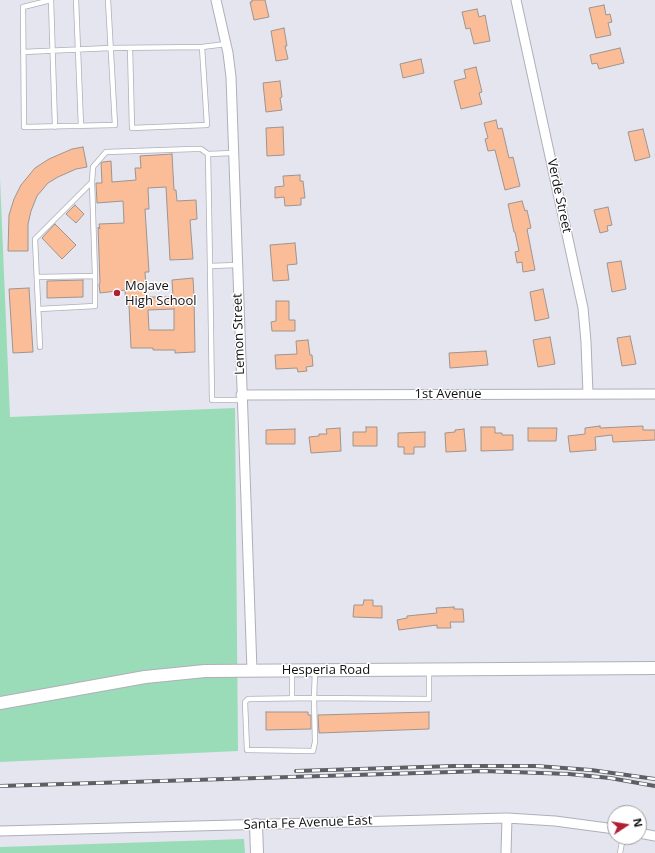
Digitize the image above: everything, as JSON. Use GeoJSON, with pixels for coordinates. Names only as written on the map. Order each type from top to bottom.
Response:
{"type":"FeatureCollection","features":[{"type":"Feature","properties":{"kind":"main road","name":"Hesperia Road"},"geometry":{"type":"LineString","coordinates":[[0,703],[144,677],[205,671],[655,668]]}},
{"type":"Feature","properties":{"kind":"main road"},"geometry":{"type":"LineString","coordinates":[[256,825],[257,853]]}},
{"type":"Feature","properties":{"kind":"street","name":"Lemon Street"},"geometry":{"type":"LineString","coordinates":[[216,0],[226,44],[231,77],[241,397],[252,670]]}},
{"type":"Feature","properties":{"kind":"street","name":"Verde Street"},"geometry":{"type":"LineString","coordinates":[[516,0],[583,308],[588,394]]}},
{"type":"Feature","properties":{"kind":"street","name":"1st Avenue"},"geometry":{"type":"LineString","coordinates":[[241,397],[655,394]]}},
{"type":"Feature","properties":{"kind":"street","name":"Santa Fe Avenue East"},"geometry":{"type":"LineString","coordinates":[[0,831],[507,818],[555,821],[607,828]]}},
{"type":"Feature","properties":{"kind":"street"},"geometry":{"type":"LineString","coordinates":[[506,853],[507,818]]}},
{"type":"Feature","properties":{"kind":"lane"},"geometry":{"type":"LineString","coordinates":[[55,126],[51,0],[23,7],[24,127],[81,126],[115,124],[108,0]]}},
{"type":"Feature","properties":{"kind":"lane"},"geometry":{"type":"LineString","coordinates":[[76,0],[81,126]]}},
{"type":"Feature","properties":{"kind":"lane"},"geometry":{"type":"LineString","coordinates":[[23,52],[110,48],[202,47],[226,44]]}},
{"type":"Feature","properties":{"kind":"lane"},"geometry":{"type":"LineString","coordinates":[[130,48],[132,128],[207,126],[202,47]]}},
{"type":"Feature","properties":{"kind":"lane"},"geometry":{"type":"LineString","coordinates":[[39,309],[95,306],[92,182],[93,167],[106,152],[194,148],[201,149],[208,154],[234,153]]}},
{"type":"Feature","properties":{"kind":"lane"},"geometry":{"type":"LineString","coordinates":[[208,154],[212,400],[241,397]]}},
{"type":"Feature","properties":{"kind":"lane"},"geometry":{"type":"LineString","coordinates":[[40,347],[35,239],[92,182]]}},
{"type":"Feature","properties":{"kind":"lane"},"geometry":{"type":"LineString","coordinates":[[210,266],[237,265]]}},
{"type":"Feature","properties":{"kind":"lane"},"geometry":{"type":"LineString","coordinates":[[37,277],[95,276]]}},
{"type":"Feature","properties":{"kind":"lane"},"geometry":{"type":"LineString","coordinates":[[315,670],[314,698],[315,742],[313,751],[247,750],[245,702],[248,699],[314,698],[429,699],[429,669]]}},
{"type":"Feature","properties":{"kind":"lane"},"geometry":{"type":"LineString","coordinates":[[292,670],[292,698]]}},
{"type":"Feature","properties":{"kind":"green space"},"geometry":{"type":"Polygon","coordinates":[[[0,178],[10,417],[235,408],[238,751],[0,762],[0,178]]]}},
{"type":"Feature","properties":{"kind":"green space"},"geometry":{"type":"Polygon","coordinates":[[[244,839],[245,853],[0,853],[0,847],[244,839]]]}},
{"type":"Feature","properties":{"kind":"building"},"geometry":{"type":"Polygon","coordinates":[[[252,0],[265,0],[269,17],[254,20],[250,2],[252,2],[252,0]]]}},
{"type":"Feature","properties":{"kind":"building"},"geometry":{"type":"Polygon","coordinates":[[[604,5],[606,15],[610,14],[612,22],[608,23],[611,35],[596,38],[589,8],[604,5]]]}},
{"type":"Feature","properties":{"kind":"building"},"geometry":{"type":"Polygon","coordinates":[[[477,9],[479,17],[485,15],[490,41],[474,44],[470,28],[466,29],[462,12],[477,9]]]}},
{"type":"Feature","properties":{"kind":"building"},"geometry":{"type":"Polygon","coordinates":[[[284,28],[287,46],[285,46],[288,59],[276,61],[271,31],[284,28]]]}},
{"type":"Feature","properties":{"kind":"building"},"geometry":{"type":"Polygon","coordinates":[[[620,48],[624,63],[599,69],[597,63],[592,64],[590,55],[620,48]]]}},
{"type":"Feature","properties":{"kind":"building"},"geometry":{"type":"Polygon","coordinates":[[[421,59],[424,73],[403,78],[400,64],[421,59]]]}},
{"type":"Feature","properties":{"kind":"building"},"geometry":{"type":"Polygon","coordinates":[[[476,67],[482,92],[479,93],[482,104],[461,109],[454,81],[466,78],[464,70],[476,67]]]}},
{"type":"Feature","properties":{"kind":"building"},"geometry":{"type":"Polygon","coordinates":[[[280,81],[282,110],[266,112],[263,83],[280,81]]]}},
{"type":"Feature","properties":{"kind":"building"},"geometry":{"type":"Polygon","coordinates":[[[496,120],[498,129],[502,128],[509,158],[513,157],[520,186],[505,190],[495,150],[488,151],[485,139],[488,138],[484,123],[496,120]]]}},
{"type":"Feature","properties":{"kind":"building"},"geometry":{"type":"Polygon","coordinates":[[[283,127],[284,155],[267,156],[266,128],[283,127]]]}},
{"type":"Feature","properties":{"kind":"building"},"geometry":{"type":"Polygon","coordinates":[[[643,129],[650,157],[635,161],[628,132],[643,129]]]}},
{"type":"Feature","properties":{"kind":"building"},"geometry":{"type":"Polygon","coordinates":[[[83,147],[87,167],[76,169],[58,177],[48,183],[37,196],[28,224],[28,251],[8,251],[9,215],[14,199],[21,185],[35,168],[49,159],[72,149],[83,147]]]}},
{"type":"Feature","properties":{"kind":"building"},"geometry":{"type":"Polygon","coordinates":[[[172,154],[174,190],[176,190],[177,201],[196,200],[197,219],[190,220],[193,259],[170,260],[166,187],[148,188],[149,209],[145,209],[149,272],[145,272],[147,297],[173,297],[172,280],[193,278],[195,352],[175,353],[175,350],[131,348],[129,306],[126,306],[125,290],[100,293],[99,224],[124,223],[123,201],[97,203],[96,183],[102,183],[101,163],[111,161],[112,182],[136,180],[135,168],[141,168],[140,156],[172,154]],[[174,309],[148,310],[149,330],[174,330],[174,309]]]}},
{"type":"Feature","properties":{"kind":"building"},"geometry":{"type":"Polygon","coordinates":[[[300,175],[300,181],[303,181],[305,198],[301,198],[301,205],[285,206],[284,197],[275,198],[275,187],[284,186],[283,176],[300,175]]]}},
{"type":"Feature","properties":{"kind":"building"},"geometry":{"type":"Polygon","coordinates":[[[522,201],[525,211],[527,210],[531,228],[527,229],[535,270],[523,272],[522,262],[517,263],[515,252],[519,251],[508,204],[522,201]]]}},
{"type":"Feature","properties":{"kind":"building"},"geometry":{"type":"Polygon","coordinates":[[[75,205],[84,214],[76,223],[66,214],[75,205]]]}},
{"type":"Feature","properties":{"kind":"building"},"geometry":{"type":"Polygon","coordinates":[[[608,207],[612,225],[607,226],[608,231],[600,233],[594,210],[608,207]]]}},
{"type":"Feature","properties":{"kind":"building"},"geometry":{"type":"Polygon","coordinates":[[[55,224],[76,245],[62,259],[42,238],[55,224]]]}},
{"type":"Feature","properties":{"kind":"building"},"geometry":{"type":"Polygon","coordinates":[[[295,243],[297,264],[287,265],[289,280],[273,281],[270,245],[295,243]]]}},
{"type":"Feature","properties":{"kind":"building"},"geometry":{"type":"Polygon","coordinates":[[[621,261],[626,289],[612,292],[607,263],[621,261]]]}},
{"type":"Feature","properties":{"kind":"building"},"geometry":{"type":"Polygon","coordinates":[[[83,280],[83,297],[47,298],[47,281],[83,280]]]}},
{"type":"Feature","properties":{"kind":"building"},"geometry":{"type":"Polygon","coordinates":[[[29,288],[33,352],[13,353],[9,289],[29,288]]]}},
{"type":"Feature","properties":{"kind":"building"},"geometry":{"type":"Polygon","coordinates":[[[543,289],[549,318],[535,321],[530,292],[543,289]]]}},
{"type":"Feature","properties":{"kind":"building"},"geometry":{"type":"Polygon","coordinates":[[[276,301],[289,301],[289,320],[295,320],[295,331],[272,331],[271,322],[276,321],[276,301]]]}},
{"type":"Feature","properties":{"kind":"building"},"geometry":{"type":"Polygon","coordinates":[[[630,336],[636,364],[622,366],[617,338],[630,336]]]}},
{"type":"Feature","properties":{"kind":"building"},"geometry":{"type":"Polygon","coordinates":[[[550,337],[555,364],[538,367],[533,340],[550,337]]]}},
{"type":"Feature","properties":{"kind":"building"},"geometry":{"type":"Polygon","coordinates":[[[308,340],[313,366],[306,367],[307,371],[298,372],[297,368],[276,369],[275,355],[297,354],[296,341],[308,340]]]}},
{"type":"Feature","properties":{"kind":"building"},"geometry":{"type":"Polygon","coordinates":[[[486,351],[488,365],[450,368],[449,353],[486,351]]]}},
{"type":"Feature","properties":{"kind":"building"},"geometry":{"type":"Polygon","coordinates":[[[600,426],[600,428],[643,426],[643,430],[655,430],[655,440],[613,442],[612,435],[595,437],[596,450],[570,452],[568,436],[585,434],[585,428],[600,426]]]}},
{"type":"Feature","properties":{"kind":"building"},"geometry":{"type":"Polygon","coordinates":[[[366,427],[377,427],[377,446],[353,446],[353,432],[366,432],[366,427]]]}},
{"type":"Feature","properties":{"kind":"building"},"geometry":{"type":"Polygon","coordinates":[[[481,427],[495,427],[495,433],[502,433],[502,435],[513,435],[513,450],[481,451],[481,427]]]}},
{"type":"Feature","properties":{"kind":"building"},"geometry":{"type":"Polygon","coordinates":[[[340,428],[341,451],[311,453],[309,437],[319,436],[319,434],[327,434],[326,429],[340,428]]]}},
{"type":"Feature","properties":{"kind":"building"},"geometry":{"type":"Polygon","coordinates":[[[528,428],[557,428],[556,441],[528,441],[528,428]]]}},
{"type":"Feature","properties":{"kind":"building"},"geometry":{"type":"Polygon","coordinates":[[[295,429],[295,444],[266,444],[266,430],[295,429]]]}},
{"type":"Feature","properties":{"kind":"building"},"geometry":{"type":"Polygon","coordinates":[[[464,429],[466,451],[446,452],[445,433],[464,429]]]}},
{"type":"Feature","properties":{"kind":"building"},"geometry":{"type":"Polygon","coordinates":[[[425,432],[425,447],[414,447],[414,454],[404,454],[404,447],[398,447],[398,433],[425,432]]]}},
{"type":"Feature","properties":{"kind":"building"},"geometry":{"type":"Polygon","coordinates":[[[364,600],[373,600],[373,606],[382,606],[382,618],[353,617],[354,605],[363,605],[364,600]]]}},
{"type":"Feature","properties":{"kind":"building"},"geometry":{"type":"Polygon","coordinates":[[[454,607],[454,609],[463,609],[464,622],[450,622],[451,628],[437,628],[437,625],[399,630],[397,620],[407,618],[407,616],[437,613],[436,608],[454,607]]]}},
{"type":"Feature","properties":{"kind":"building"},"geometry":{"type":"Polygon","coordinates":[[[266,712],[308,712],[308,715],[311,715],[311,729],[266,730],[266,712]]]}},
{"type":"Feature","properties":{"kind":"building"},"geometry":{"type":"Polygon","coordinates":[[[429,712],[429,729],[319,733],[318,715],[429,712]]]}},
{"type":"Feature","properties":{"kind":"railway"},"geometry":{"type":"LineString","coordinates":[[296,771],[454,766],[536,766],[591,770],[655,779]]}},
{"type":"Feature","properties":{"kind":"railway"},"geometry":{"type":"LineString","coordinates":[[0,786],[484,771],[569,774],[610,778],[655,786]]}},
{"type":"Feature","properties":{"kind":"place","name":"Mojave High School"},"geometry":{"type":"Point","coordinates":[117,293]}}]}
